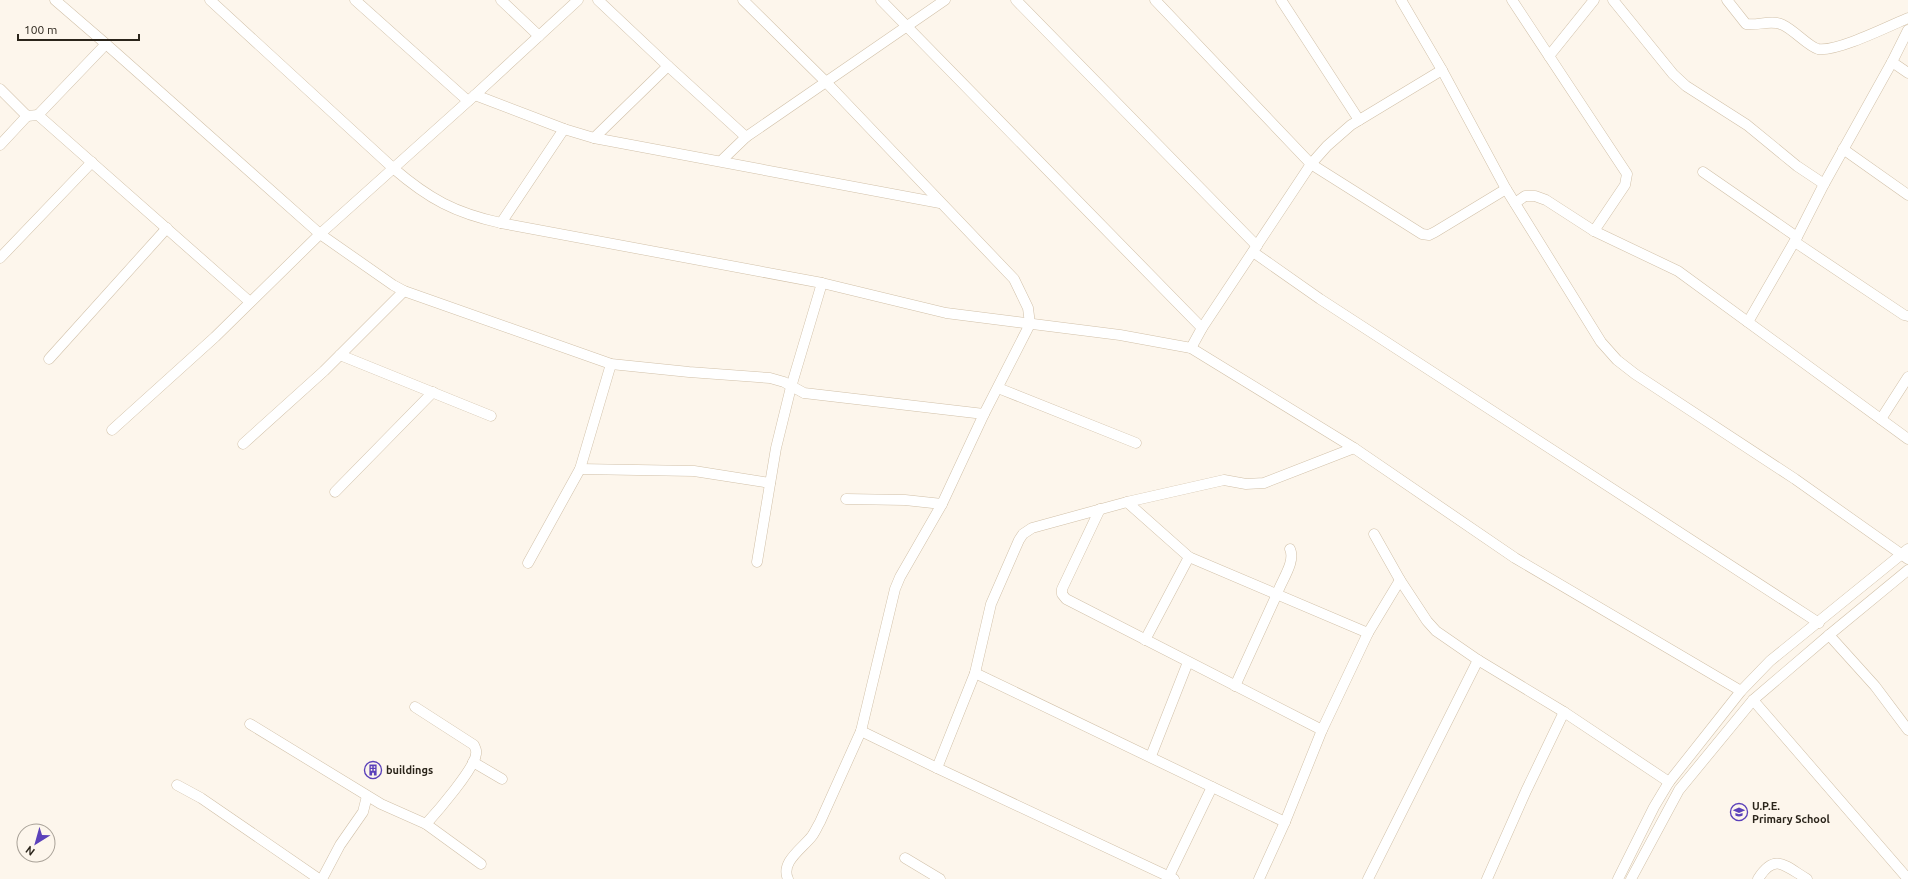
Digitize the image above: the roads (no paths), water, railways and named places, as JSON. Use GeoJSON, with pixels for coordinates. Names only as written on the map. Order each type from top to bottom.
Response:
{"type":"FeatureCollection","features":[{"type":"Feature","properties":{"kind":"street"},"geometry":{"type":"LineString","coordinates":[[55,0],[320,234],[393,285],[404,291],[611,364],[770,378],[784,382],[804,393],[984,414]]}},
{"type":"Feature","properties":{"kind":"street"},"geometry":{"type":"LineString","coordinates":[[210,0],[393,168],[419,190],[452,209],[474,217],[501,224],[822,283],[946,313],[1120,335],[1191,348],[1354,448],[1515,558],[1741,691]]}},
{"type":"Feature","properties":{"kind":"street"},"geometry":{"type":"LineString","coordinates":[[355,0],[472,98],[594,138],[940,203]]}},
{"type":"Feature","properties":{"kind":"street"},"geometry":{"type":"LineString","coordinates":[[501,0],[539,36]]}},
{"type":"Feature","properties":{"kind":"street"},"geometry":{"type":"LineString","coordinates":[[112,430],[215,337],[320,234],[472,98],[578,0]]}},
{"type":"Feature","properties":{"kind":"street"},"geometry":{"type":"LineString","coordinates":[[598,0],[746,137]]}},
{"type":"Feature","properties":{"kind":"street"},"geometry":{"type":"LineString","coordinates":[[743,0],[825,81],[1014,279],[1028,308],[1030,324],[984,414],[942,504],[895,589],[861,731],[820,822],[812,836],[788,865],[786,872],[788,879]]}},
{"type":"Feature","properties":{"kind":"street"},"geometry":{"type":"LineString","coordinates":[[880,0],[1202,328]]}},
{"type":"Feature","properties":{"kind":"street"},"geometry":{"type":"LineString","coordinates":[[721,161],[746,137],[825,81],[945,0]]}},
{"type":"Feature","properties":{"kind":"street"},"geometry":{"type":"LineString","coordinates":[[1016,0],[1255,249],[1320,299],[1819,623]]}},
{"type":"Feature","properties":{"kind":"street"},"geometry":{"type":"LineString","coordinates":[[1155,0],[1311,164],[1422,234],[1430,235],[1506,189]]}},
{"type":"Feature","properties":{"kind":"street"},"geometry":{"type":"LineString","coordinates":[[1281,0],[1359,120]]}},
{"type":"Feature","properties":{"kind":"street"},"geometry":{"type":"LineString","coordinates":[[1401,0],[1442,70],[1506,189],[1601,342],[1617,360],[1635,374],[1906,554],[1770,661],[1741,691],[1669,782],[1654,807],[1618,879]]}},
{"type":"Feature","properties":{"kind":"street"},"geometry":{"type":"LineString","coordinates":[[1512,0],[1627,174],[1625,185],[1594,231]]}},
{"type":"Feature","properties":{"kind":"street"},"geometry":{"type":"LineString","coordinates":[[1549,56],[1594,0]]}},
{"type":"Feature","properties":{"kind":"street"},"geometry":{"type":"LineString","coordinates":[[1613,0],[1670,71],[1681,82],[1747,125],[1797,166],[1824,184]]}},
{"type":"Feature","properties":{"kind":"street"},"geometry":{"type":"LineString","coordinates":[[1727,0],[1746,24],[1753,25],[1770,22],[1781,24],[1816,48],[1823,49],[1870,34],[1908,18]]}},
{"type":"Feature","properties":{"kind":"street"},"geometry":{"type":"LineString","coordinates":[[1748,322],[1796,239],[1824,184],[1892,62],[1908,30]]}},
{"type":"Feature","properties":{"kind":"street"},"geometry":{"type":"LineString","coordinates":[[0,145],[27,116],[38,115],[106,44]]}},
{"type":"Feature","properties":{"kind":"street"},"geometry":{"type":"LineString","coordinates":[[1892,62],[1908,73]]}},
{"type":"Feature","properties":{"kind":"street"},"geometry":{"type":"LineString","coordinates":[[594,138],[668,66]]}},
{"type":"Feature","properties":{"kind":"street"},"geometry":{"type":"LineString","coordinates":[[1191,348],[1202,328],[1311,164],[1327,146],[1359,120],[1442,70]]}},
{"type":"Feature","properties":{"kind":"street"},"geometry":{"type":"LineString","coordinates":[[0,89],[27,116]]}},
{"type":"Feature","properties":{"kind":"street"},"geometry":{"type":"LineString","coordinates":[[38,115],[250,302]]}},
{"type":"Feature","properties":{"kind":"street"},"geometry":{"type":"LineString","coordinates":[[501,224],[564,129]]}},
{"type":"Feature","properties":{"kind":"street"},"geometry":{"type":"LineString","coordinates":[[1843,149],[1908,195]]}},
{"type":"Feature","properties":{"kind":"street"},"geometry":{"type":"LineString","coordinates":[[0,258],[92,162]]}},
{"type":"Feature","properties":{"kind":"street"},"geometry":{"type":"LineString","coordinates":[[1703,172],[1904,315],[1908,316]]}},
{"type":"Feature","properties":{"kind":"street"},"geometry":{"type":"LineString","coordinates":[[1515,203],[1525,196],[1540,198],[1594,231],[1678,271],[1908,439]]}},
{"type":"Feature","properties":{"kind":"street"},"geometry":{"type":"LineString","coordinates":[[49,359],[167,228]]}},
{"type":"Feature","properties":{"kind":"street"},"geometry":{"type":"LineString","coordinates":[[757,562],[776,448],[791,387],[822,283]]}},
{"type":"Feature","properties":{"kind":"street"},"geometry":{"type":"LineString","coordinates":[[243,444],[340,355],[404,291]]}},
{"type":"Feature","properties":{"kind":"street"},"geometry":{"type":"LineString","coordinates":[[340,355],[491,416]]}},
{"type":"Feature","properties":{"kind":"street"},"geometry":{"type":"LineString","coordinates":[[528,563],[580,469],[611,364]]}},
{"type":"Feature","properties":{"kind":"street"},"geometry":{"type":"LineString","coordinates":[[1882,419],[1908,377]]}},
{"type":"Feature","properties":{"kind":"street"},"geometry":{"type":"LineString","coordinates":[[998,388],[1136,443]]}},
{"type":"Feature","properties":{"kind":"street"},"geometry":{"type":"LineString","coordinates":[[335,492],[433,392]]}},
{"type":"Feature","properties":{"kind":"street"},"geometry":{"type":"LineString","coordinates":[[937,768],[975,673],[991,604],[1023,534],[1032,528],[1100,509],[1224,480],[1246,484],[1264,483],[1354,448]]}},
{"type":"Feature","properties":{"kind":"street"},"geometry":{"type":"LineString","coordinates":[[580,469],[694,471],[770,484]]}},
{"type":"Feature","properties":{"kind":"street"},"geometry":{"type":"LineString","coordinates":[[846,498],[898,499],[942,504]]}},
{"type":"Feature","properties":{"kind":"street"},"geometry":{"type":"LineString","coordinates":[[1127,502],[1189,557],[1368,634]]}},
{"type":"Feature","properties":{"kind":"street"},"geometry":{"type":"LineString","coordinates":[[1100,509],[1062,589],[1062,594],[1066,599],[1322,730]]}},
{"type":"Feature","properties":{"kind":"street"},"geometry":{"type":"LineString","coordinates":[[1374,534],[1400,580],[1427,621],[1436,631],[1478,660],[1564,712],[1669,782]]}},
{"type":"Feature","properties":{"kind":"street"},"geometry":{"type":"LineString","coordinates":[[1235,686],[1277,594],[1280,583],[1290,565],[1292,559],[1290,549]]}},
{"type":"Feature","properties":{"kind":"street"},"geometry":{"type":"LineString","coordinates":[[1145,640],[1189,557]]}},
{"type":"Feature","properties":{"kind":"street"},"geometry":{"type":"LineString","coordinates":[[1631,879],[1679,790],[1753,700],[1908,570]]}},
{"type":"Feature","properties":{"kind":"street"},"geometry":{"type":"LineString","coordinates":[[1259,879],[1285,822],[1322,730],[1368,634],[1400,580]]}},
{"type":"Feature","properties":{"kind":"street"},"geometry":{"type":"LineString","coordinates":[[1829,635],[1875,686],[1908,729]]}},
{"type":"Feature","properties":{"kind":"street"},"geometry":{"type":"LineString","coordinates":[[1368,879],[1478,660]]}},
{"type":"Feature","properties":{"kind":"street"},"geometry":{"type":"LineString","coordinates":[[1151,756],[1188,662]]}},
{"type":"Feature","properties":{"kind":"street"},"geometry":{"type":"LineString","coordinates":[[975,673],[1151,756],[1285,822]]}},
{"type":"Feature","properties":{"kind":"street"},"geometry":{"type":"LineString","coordinates":[[1753,700],[1908,879]]}},
{"type":"Feature","properties":{"kind":"street"},"geometry":{"type":"LineString","coordinates":[[415,707],[474,745],[476,754],[473,762],[447,799],[426,824]]}},
{"type":"Feature","properties":{"kind":"street"},"geometry":{"type":"LineString","coordinates":[[1487,879],[1526,791],[1564,712]]}},
{"type":"Feature","properties":{"kind":"street"},"geometry":{"type":"LineString","coordinates":[[250,724],[381,804],[426,824],[481,864]]}},
{"type":"Feature","properties":{"kind":"street"},"geometry":{"type":"LineString","coordinates":[[861,731],[1172,878],[1212,787]]}},
{"type":"Feature","properties":{"kind":"street"},"geometry":{"type":"LineString","coordinates":[[473,762],[502,779]]}},
{"type":"Feature","properties":{"kind":"street"},"geometry":{"type":"LineString","coordinates":[[177,785],[201,798],[319,879]]}},
{"type":"Feature","properties":{"kind":"street"},"geometry":{"type":"LineString","coordinates":[[322,879],[340,845],[363,812],[367,796]]}},
{"type":"Feature","properties":{"kind":"street"},"geometry":{"type":"LineString","coordinates":[[363,812],[381,804]]}},
{"type":"Feature","properties":{"kind":"street"},"geometry":{"type":"LineString","coordinates":[[905,858],[940,879]]}},
{"type":"Feature","properties":{"kind":"street"},"geometry":{"type":"LineString","coordinates":[[1758,879],[1765,867],[1772,863],[1781,864],[1807,879]]}},
{"type":"Feature","properties":{"kind":"place","name":"buildings"},"geometry":{"type":"Point","coordinates":[373,770]}},
{"type":"Feature","properties":{"kind":"place","name":"U.P.E. Primary School"},"geometry":{"type":"Point","coordinates":[1739,812]}}]}
